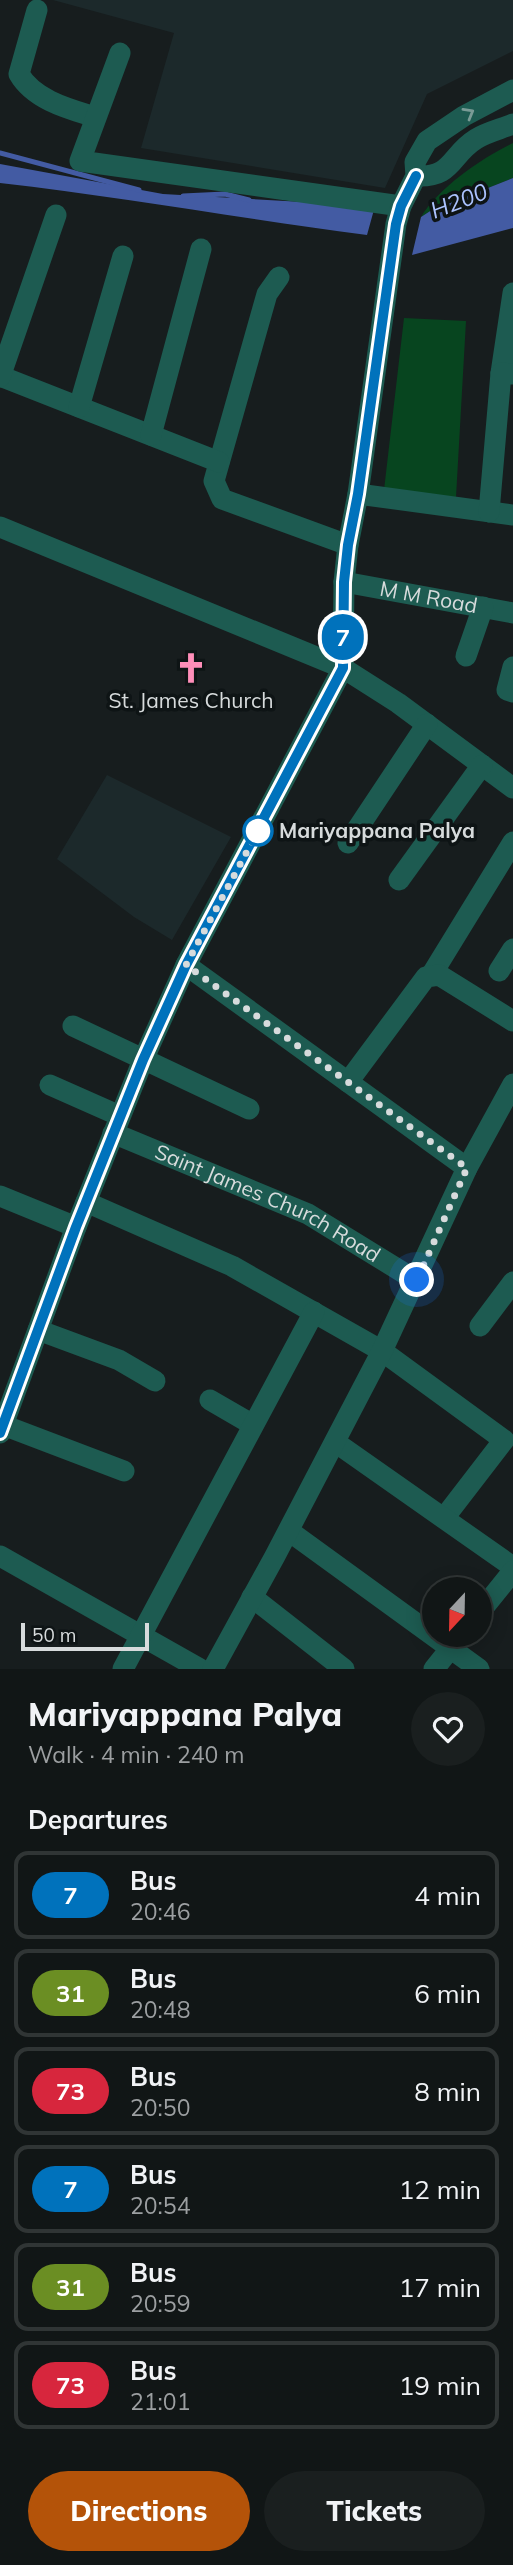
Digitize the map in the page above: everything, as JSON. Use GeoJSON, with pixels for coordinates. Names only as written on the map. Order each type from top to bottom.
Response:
{"type":"FeatureCollection","features":[{"type":"Feature","properties":{"kind":"street"},"geometry":{"type":"LineString","coordinates":[[37,10],[19,75],[52,103],[95,117]]}},
{"type":"Feature","properties":{"kind":"street"},"geometry":{"type":"LineString","coordinates":[[120,53],[80,161],[399,215]]}},
{"type":"Feature","properties":{"kind":"street"},"geometry":{"type":"LineString","coordinates":[[124,1471],[1,1429],[76,1227],[143,1060],[186,965],[343,668],[344,582],[348,545],[358,494],[390,262],[399,215],[416,176],[415,162],[427,141],[464,116],[513,90]]}},
{"type":"Feature","properties":{"kind":"street"},"geometry":{"type":"LineString","coordinates":[[416,176],[432,177],[475,139],[513,124]]}},
{"type":"Feature","properties":{"kind":"street"},"geometry":{"type":"LineString","coordinates":[[56,215],[0,377],[219,462]]}},
{"type":"Feature","properties":{"kind":"street"},"geometry":{"type":"LineString","coordinates":[[151,435],[201,249]]}},
{"type":"Feature","properties":{"kind":"street"},"geometry":{"type":"LineString","coordinates":[[79,407],[122,256]]}},
{"type":"Feature","properties":{"kind":"street"},"geometry":{"type":"LineString","coordinates":[[279,277],[267,294],[214,481],[222,499],[348,545]]}},
{"type":"Feature","properties":{"kind":"street"},"geometry":{"type":"LineString","coordinates":[[489,512],[507,373],[513,293]]}},
{"type":"Feature","properties":{"kind":"street"},"geometry":{"type":"LineString","coordinates":[[358,494],[513,515]]}},
{"type":"Feature","properties":{"kind":"street"},"geometry":{"type":"LineString","coordinates":[[0,527],[343,668],[426,724],[513,788]]}},
{"type":"Feature","properties":{"kind":"street","name":"M M Road"},"geometry":{"type":"LineString","coordinates":[[344,582],[513,613]]}},
{"type":"Feature","properties":{"kind":"street"},"geometry":{"type":"LineString","coordinates":[[466,656],[483,607]]}},
{"type":"Feature","properties":{"kind":"street"},"geometry":{"type":"LineString","coordinates":[[513,667],[506,690],[513,692]]}},
{"type":"Feature","properties":{"kind":"street"},"geometry":{"type":"LineString","coordinates":[[348,843],[426,724]]}},
{"type":"Feature","properties":{"kind":"street"},"geometry":{"type":"LineString","coordinates":[[399,880],[482,765]]}},
{"type":"Feature","properties":{"kind":"street"},"geometry":{"type":"LineString","coordinates":[[348,1082],[426,977],[432,974],[513,842]]}},
{"type":"Feature","properties":{"kind":"street"},"geometry":{"type":"LineString","coordinates":[[499,971],[513,949]]}},
{"type":"Feature","properties":{"kind":"street"},"geometry":{"type":"LineString","coordinates":[[186,965],[467,1168]]}},
{"type":"Feature","properties":{"kind":"street"},"geometry":{"type":"LineString","coordinates":[[432,974],[439,975],[513,1021]]}},
{"type":"Feature","properties":{"kind":"street"},"geometry":{"type":"LineString","coordinates":[[73,1026],[249,1110]]}},
{"type":"Feature","properties":{"kind":"street"},"geometry":{"type":"LineString","coordinates":[[213,1669],[289,1531],[382,1351],[467,1168],[513,1084]]}},
{"type":"Feature","properties":{"kind":"street","name":"Saint James Church Road"},"geometry":{"type":"LineString","coordinates":[[50,1085],[117,1125],[308,1214],[417,1280]]}},
{"type":"Feature","properties":{"kind":"street"},"geometry":{"type":"LineString","coordinates":[[0,1196],[76,1227]]}},
{"type":"Feature","properties":{"kind":"street"},"geometry":{"type":"LineString","coordinates":[[86,1202],[232,1266],[382,1351],[509,1434],[444,1518]]}},
{"type":"Feature","properties":{"kind":"street"},"geometry":{"type":"LineString","coordinates":[[480,1326],[513,1282]]}},
{"type":"Feature","properties":{"kind":"street"},"geometry":{"type":"LineString","coordinates":[[123,1669],[314,1312]]}},
{"type":"Feature","properties":{"kind":"street"},"geometry":{"type":"LineString","coordinates":[[38,1330],[119,1360],[155,1381]]}},
{"type":"Feature","properties":{"kind":"street"},"geometry":{"type":"LineString","coordinates":[[210,1400],[253,1425]]}},
{"type":"Feature","properties":{"kind":"street"},"geometry":{"type":"LineString","coordinates":[[335,1442],[444,1518],[511,1576],[492,1598]]}},
{"type":"Feature","properties":{"kind":"street"},"geometry":{"type":"LineString","coordinates":[[289,1531],[422,1619]]}},
{"type":"Feature","properties":{"kind":"street"},"geometry":{"type":"LineString","coordinates":[[0,1556],[200,1669]]}},
{"type":"Feature","properties":{"kind":"street"},"geometry":{"type":"LineString","coordinates":[[252,1597],[344,1669]]}},
{"type":"Feature","properties":{"kind":"street"},"geometry":{"type":"LineString","coordinates":[[434,1669],[452,1647]]}},
{"type":"Feature","properties":{"kind":"street"},"geometry":{"type":"LineString","coordinates":[[460,1647],[479,1669]]}},
{"type":"Feature","properties":{"kind":"shaded area"},"geometry":{"type":"Polygon","coordinates":[[[53,0],[513,0],[513,51],[427,94],[385,188],[141,148],[174,33],[53,0]]]}},
{"type":"Feature","properties":{"kind":"shaded area"},"geometry":{"type":"Polygon","coordinates":[[[107,775],[231,837],[172,940],[134,917],[57,859],[107,775]]]}},
{"type":"Feature","properties":{"kind":"green space"},"geometry":{"type":"Polygon","coordinates":[[[513,143],[513,178],[450,203],[444,202],[421,217],[438,195],[462,174],[513,143]]]}},
{"type":"Feature","properties":{"kind":"green space"},"geometry":{"type":"Polygon","coordinates":[[[404,318],[466,321],[456,497],[384,490],[404,318]]]}},
{"type":"Feature","properties":{"kind":"water"},"geometry":{"type":"Polygon","coordinates":[[[0,164],[163,194],[375,206],[367,235],[0,183],[0,164]]]}},
{"type":"Feature","properties":{"kind":"water","name":"H200"},"geometry":{"type":"Polygon","coordinates":[[[513,178],[513,228],[412,255],[421,217],[444,202],[450,203],[513,178]]]}},
{"type":"Feature","properties":{"kind":"waterway"},"geometry":{"type":"LineString","coordinates":[[0,153],[139,190]]}},
{"type":"Feature","properties":{"kind":"waterway"},"geometry":{"type":"LineString","coordinates":[[183,196],[225,194],[249,200]]}},
{"type":"Feature","properties":{"kind":"bus line","name":"7"},"geometry":{"type":"LineString","coordinates":[[0,1433],[76,1227],[143,1060],[186,965],[343,668],[344,582],[348,545],[358,494],[396,224],[401,206],[416,176]]}},
{"type":"Feature","properties":{"kind":"place","name":"St. James Church"},"geometry":{"type":"Point","coordinates":[191,668]}},
{"type":"Feature","properties":{"kind":"place","name":"Mariyappana Palya"},"geometry":{"type":"Point","coordinates":[258,831]}},
{"type":"Feature","properties":{"kind":"route"},"geometry":{"type":"LineString","coordinates":[[258,831],[186,965],[467,1168],[417,1280]]}}]}
